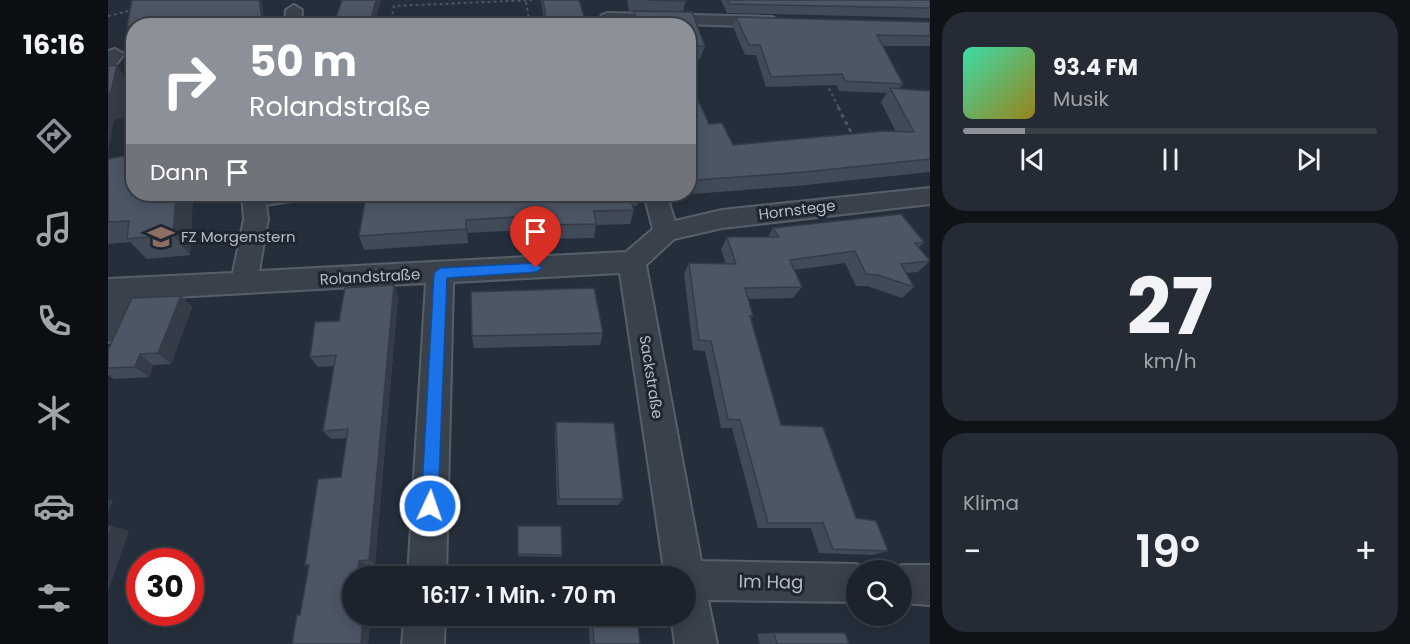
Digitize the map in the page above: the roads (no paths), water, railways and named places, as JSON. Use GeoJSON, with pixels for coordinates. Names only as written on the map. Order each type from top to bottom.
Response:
{"type":"FeatureCollection","features":[{"type":"Feature","properties":{"kind":"street"},"geometry":{"type":"LineString","coordinates":[[603,0],[608,18]]}},
{"type":"Feature","properties":{"kind":"street"},"geometry":{"type":"LineString","coordinates":[[696,22],[787,22]]}},
{"type":"Feature","properties":{"kind":"street","name":"Hornstege"},"geometry":{"type":"LineString","coordinates":[[666,232],[722,219],[930,195]]}},
{"type":"Feature","properties":{"kind":"street"},"geometry":{"type":"LineString","coordinates":[[244,283],[256,219],[254,201]]}},
{"type":"Feature","properties":{"kind":"street"},"geometry":{"type":"LineString","coordinates":[[632,262],[666,232],[658,201]]}},
{"type":"Feature","properties":{"kind":"street","name":"Rolandstraße"},"geometry":{"type":"LineString","coordinates":[[119,289],[632,262]]}},
{"type":"Feature","properties":{"kind":"street","name":"Sackstraße"},"geometry":{"type":"LineString","coordinates":[[632,262],[683,566]]}},
{"type":"Feature","properties":{"kind":"street"},"geometry":{"type":"LineString","coordinates":[[427,566],[440,273]]}},
{"type":"Feature","properties":{"kind":"street"},"geometry":{"type":"LineString","coordinates":[[108,330],[119,289]]}},
{"type":"Feature","properties":{"kind":"street","name":"Im Hag"},"geometry":{"type":"LineString","coordinates":[[696,578],[846,583]]}},
{"type":"Feature","properties":{"kind":"street"},"geometry":{"type":"LineString","coordinates":[[912,584],[930,585]]}},
{"type":"Feature","properties":{"kind":"street"},"geometry":{"type":"LineString","coordinates":[[423,644],[424,626]]}},
{"type":"Feature","properties":{"kind":"street"},"geometry":{"type":"LineString","coordinates":[[693,626],[696,644]]}},
{"type":"Feature","properties":{"kind":"place","name":"FZ Morgenstern"},"geometry":{"type":"Point","coordinates":[161,237]}}]}
